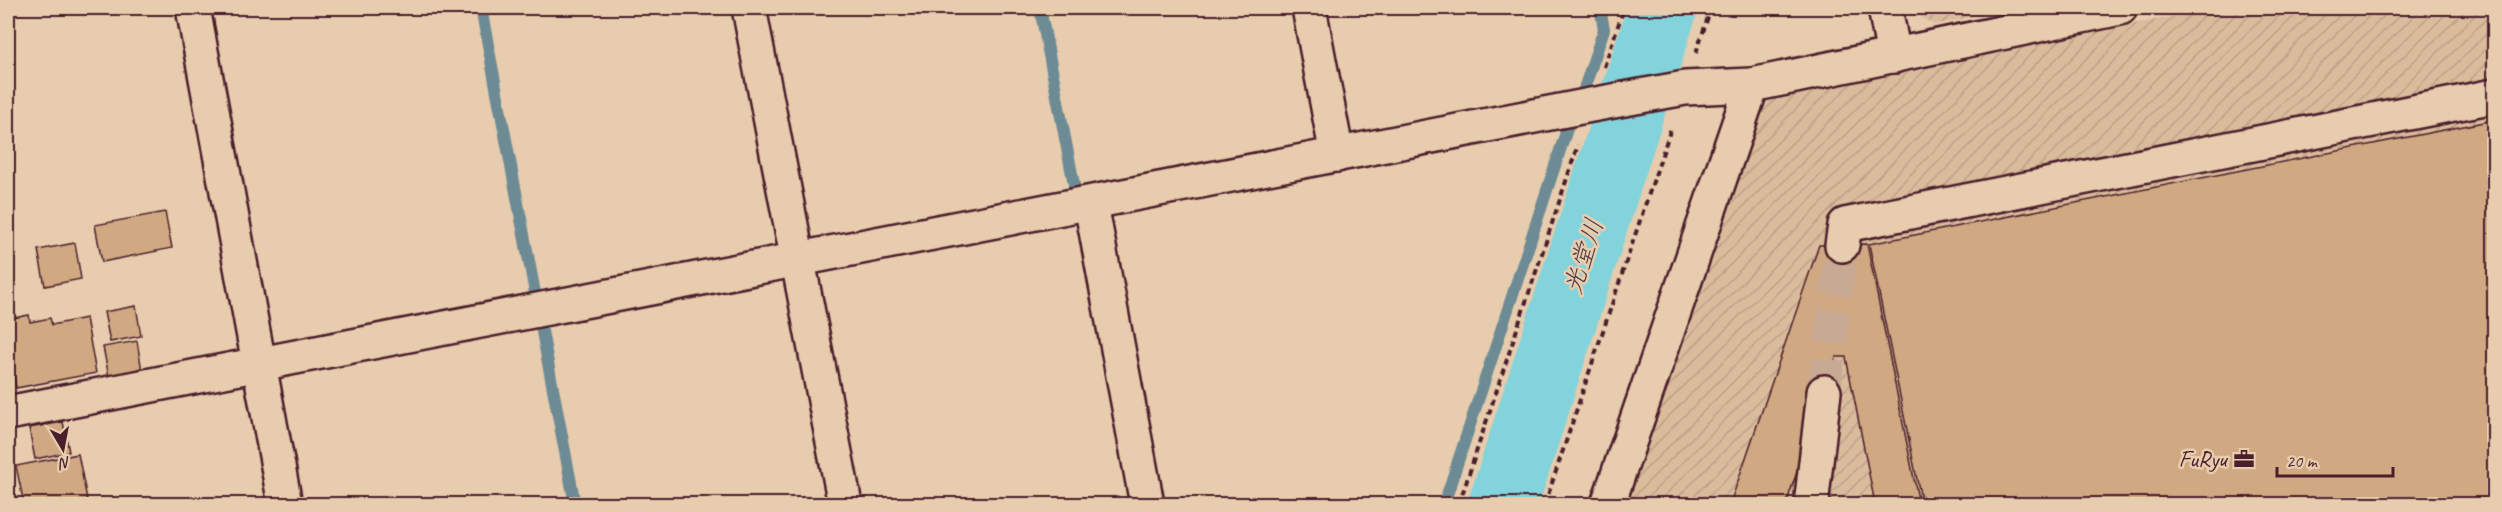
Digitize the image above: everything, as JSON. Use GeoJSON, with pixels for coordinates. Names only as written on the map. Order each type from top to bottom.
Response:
{"type":"FeatureCollection","features":[{"type":"Feature","properties":{"kind":"street"},"geometry":{"type":"LineString","coordinates":[[193,8],[285,504]]}},
{"type":"Feature","properties":{"kind":"street"},"geometry":{"type":"LineString","coordinates":[[750,8],[845,504]]}},
{"type":"Feature","properties":{"kind":"street"},"geometry":{"type":"LineString","coordinates":[[1309,8],[1337,155]]}},
{"type":"Feature","properties":{"kind":"street"},"geometry":{"type":"LineString","coordinates":[[1885,8],[1894,56]]}},
{"type":"Feature","properties":{"kind":"street"},"geometry":{"type":"LineString","coordinates":[[8,413],[799,261],[1591,105],[1685,88],[1752,85],[2120,8]]}},
{"type":"Feature","properties":{"kind":"street"},"geometry":{"type":"LineString","coordinates":[[1608,504],[1752,85]]}},
{"type":"Feature","properties":{"kind":"street"},"geometry":{"type":"LineString","coordinates":[[1842,245],[1845,225],[2494,96]]}},
{"type":"Feature","properties":{"kind":"street"},"geometry":{"type":"LineString","coordinates":[[1091,204],[1147,504]]}},
{"type":"Feature","properties":{"kind":"street"},"geometry":{"type":"LineString","coordinates":[[1813,504],[1824,392]]}},
{"type":"Feature","properties":{"kind":"path"},"geometry":{"type":"LineString","coordinates":[[1459,504],[1624,8]]}},
{"type":"Feature","properties":{"kind":"path"},"geometry":{"type":"LineString","coordinates":[[1545,504],[1710,8]]}},
{"type":"Feature","properties":{"kind":"shaded area"},"geometry":{"type":"Polygon","coordinates":[[[1906,8],[2013,8],[1934,25],[1906,8]]]}},
{"type":"Feature","properties":{"kind":"shaded area"},"geometry":{"type":"Polygon","coordinates":[[[2221,8],[2494,8],[2494,504],[1625,504],[1746,126],[1780,88],[2221,8]]]}},
{"type":"Feature","properties":{"kind":"building"},"geometry":{"type":"Polygon","coordinates":[[[2494,120],[2494,504],[1922,504],[1869,244],[2494,120]]]}},
{"type":"Feature","properties":{"kind":"building"},"geometry":{"type":"Polygon","coordinates":[[[165,212],[172,248],[102,262],[95,225],[165,212]]]}},
{"type":"Feature","properties":{"kind":"building"},"geometry":{"type":"Polygon","coordinates":[[[75,243],[81,279],[45,286],[38,250],[75,243]]]}},
{"type":"Feature","properties":{"kind":"building"},"geometry":{"type":"Polygon","coordinates":[[[1867,244],[1919,504],[1875,504],[1846,357],[1836,357],[1786,504],[1730,504],[1819,245],[1867,244]]]}},
{"type":"Feature","properties":{"kind":"building"},"geometry":{"type":"Polygon","coordinates":[[[136,306],[141,336],[110,342],[104,312],[136,306]]]}},
{"type":"Feature","properties":{"kind":"building"},"geometry":{"type":"Polygon","coordinates":[[[29,315],[30,322],[50,318],[52,325],[86,318],[96,373],[16,388],[8,342],[8,319],[29,315]]]}},
{"type":"Feature","properties":{"kind":"building"},"geometry":{"type":"Polygon","coordinates":[[[137,341],[142,371],[109,377],[103,347],[137,341]]]}},
{"type":"Feature","properties":{"kind":"building"},"geometry":{"type":"Polygon","coordinates":[[[63,422],[69,452],[35,459],[29,428],[63,422]]]}},
{"type":"Feature","properties":{"kind":"building"},"geometry":{"type":"Polygon","coordinates":[[[78,454],[88,504],[24,504],[16,466],[78,454]]]}},
{"type":"Feature","properties":{"kind":"waterway"},"geometry":{"type":"LineString","coordinates":[[481,8],[536,298]]}},
{"type":"Feature","properties":{"kind":"waterway"},"geometry":{"type":"LineString","coordinates":[[1040,8],[1076,195]]}},
{"type":"Feature","properties":{"kind":"waterway"},"geometry":{"type":"LineString","coordinates":[[1582,95],[1604,29],[1600,8]]}},
{"type":"Feature","properties":{"kind":"waterway","name":"光堂川"},"geometry":{"type":"LineString","coordinates":[[1503,504],[1663,8]]}},
{"type":"Feature","properties":{"kind":"waterway"},"geometry":{"type":"LineString","coordinates":[[1444,504],[1568,126]]}},
{"type":"Feature","properties":{"kind":"waterway"},"geometry":{"type":"LineString","coordinates":[[540,321],[575,504]]}},
{"type":"Feature","properties":{"kind":"waterway"},"geometry":{"type":"LineString","coordinates":[[8,494],[10,504]]}},
{"type":"Feature","properties":{"kind":"tunnel"},"geometry":{"type":"LineString","coordinates":[[1824,392],[1842,245]]}},
{"type":"Feature","properties":{"kind":"place","name":"FuRyu"},"geometry":{"type":"Point","coordinates":[2244,459]}}]}
